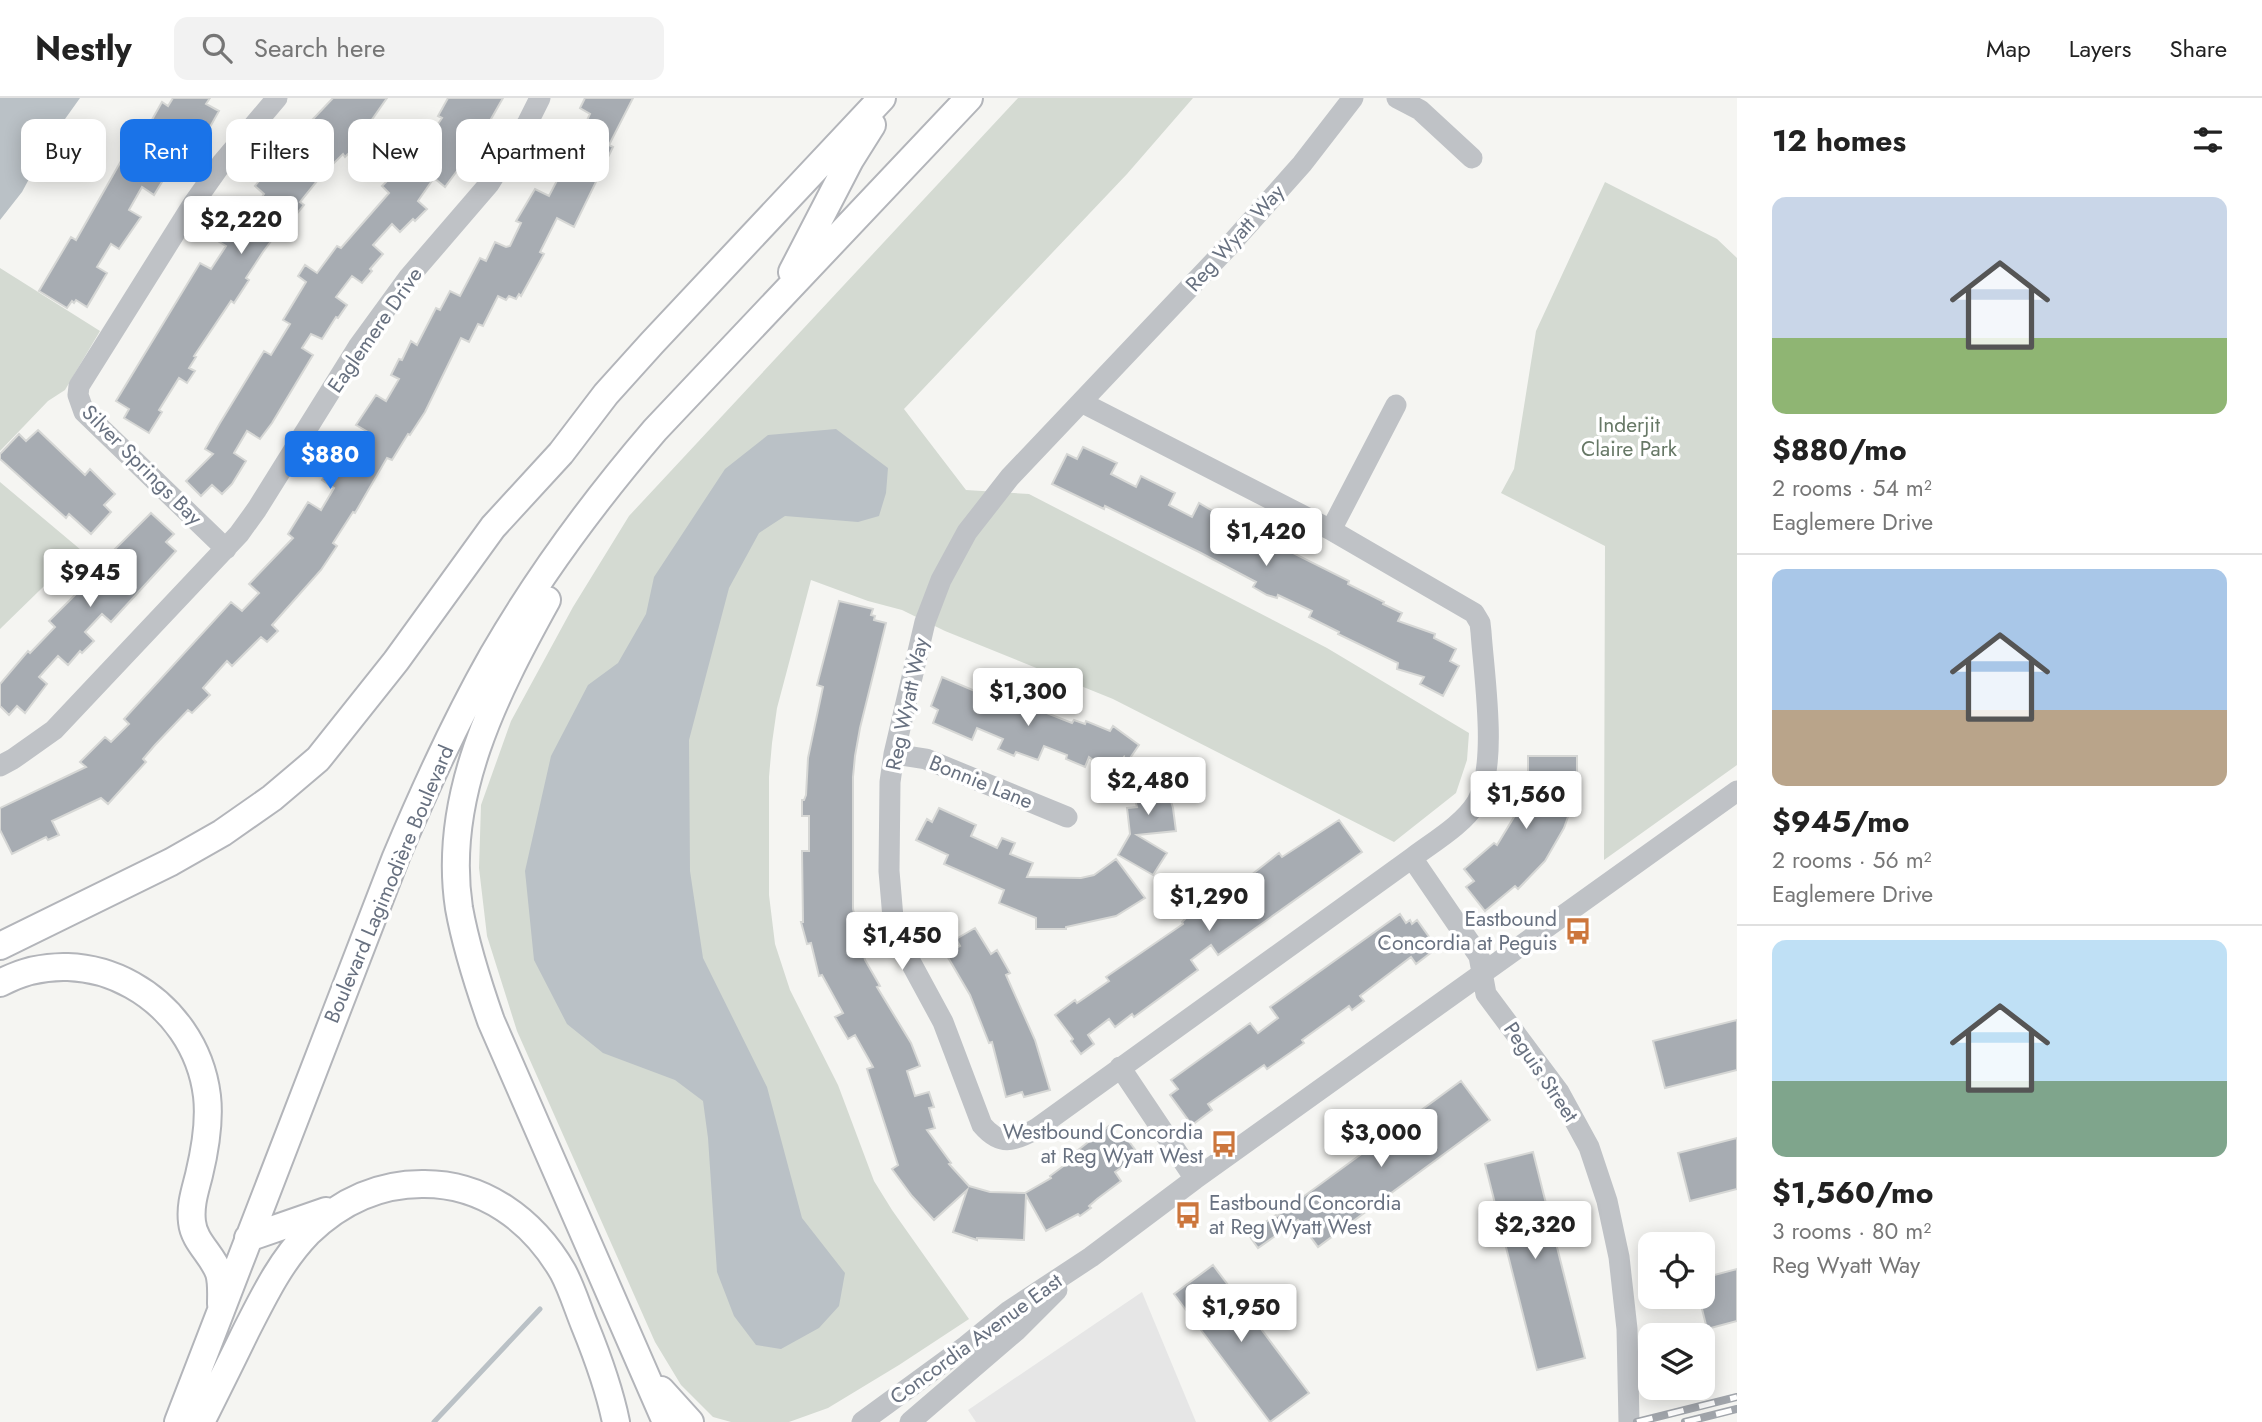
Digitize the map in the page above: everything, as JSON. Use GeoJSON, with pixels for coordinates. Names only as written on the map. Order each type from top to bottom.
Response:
{"type":"FeatureCollection","features":[{"type":"Feature","properties":{"kind":"main road"},"geometry":{"type":"LineString","coordinates":[[0,946],[171,862],[222,833],[272,798],[318,759],[397,661],[493,527],[561,453],[606,394],[882,98]]}},
{"type":"Feature","properties":{"kind":"main road","name":"Boulevard Lagimodière Boulevard"},"geometry":{"type":"LineString","coordinates":[[775,303],[860,143],[892,98]]}},
{"type":"Feature","properties":{"kind":"main road","name":"Boulevard Lagimodière Boulevard"},"geometry":{"type":"LineString","coordinates":[[178,1422],[372,916],[425,788],[493,654],[542,577],[611,482],[655,430],[969,98]]}},
{"type":"Feature","properties":{"kind":"main road"},"geometry":{"type":"LineString","coordinates":[[611,482],[507,672],[482,732],[470,767],[462,806],[456,876],[459,907],[472,965],[491,1021],[666,1422]]}},
{"type":"Feature","properties":{"kind":"main road"},"geometry":{"type":"LineString","coordinates":[[0,983],[12,976],[40,969],[98,971],[128,981],[151,996],[173,1017],[189,1041],[201,1069],[207,1096],[204,1154],[191,1206],[191,1220],[196,1236],[221,1280],[220,1311]]}},
{"type":"Feature","properties":{"kind":"main road"},"geometry":{"type":"LineString","coordinates":[[201,1422],[272,1279],[288,1255],[309,1233],[330,1213],[355,1197],[382,1188],[438,1183],[494,1200],[519,1217],[538,1235],[564,1275],[625,1422]]}},
{"type":"Feature","properties":{"kind":"main road"},"geometry":{"type":"LineString","coordinates":[[248,1238],[344,1205]]}},
{"type":"Feature","properties":{"kind":"main road"},"geometry":{"type":"LineString","coordinates":[[641,1363],[690,1422]]}},
{"type":"Feature","properties":{"kind":"main road"},"geometry":{"type":"LineString","coordinates":[[609,1387],[616,1422]]}},
{"type":"Feature","properties":{"kind":"street","name":"Silver Springs Bay"},"geometry":{"type":"LineString","coordinates":[[226,549],[84,412],[78,395],[79,386],[193,204],[222,163],[277,98]]}},
{"type":"Feature","properties":{"kind":"street","name":"Eaglemere Drive"},"geometry":{"type":"LineString","coordinates":[[0,766],[54,730],[226,549],[257,509],[383,311],[489,184],[540,98]]}},
{"type":"Feature","properties":{"kind":"street","name":"Reg Wyatt Way"},"geometry":{"type":"LineString","coordinates":[[1081,402],[1331,530],[1467,608],[1480,622],[1488,738],[1486,777],[1476,803],[1456,824],[1412,858],[1025,1135],[1008,1141],[992,1137],[982,1125],[943,1021],[904,950],[893,918],[890,782],[925,622],[942,579],[967,532],[1010,477],[1238,235],[1302,164],[1353,98]]}},
{"type":"Feature","properties":{"kind":"street"},"geometry":{"type":"LineString","coordinates":[[1397,98],[1420,110],[1472,158]]}},
{"type":"Feature","properties":{"kind":"street"},"geometry":{"type":"LineString","coordinates":[[1331,530],[1396,405]]}},
{"type":"Feature","properties":{"kind":"street","name":"Bonnie Lane"},"geometry":{"type":"LineString","coordinates":[[894,754],[926,759],[1067,817]]}},
{"type":"Feature","properties":{"kind":"street","name":"Concordia Avenue East"},"geometry":{"type":"LineString","coordinates":[[862,1422],[1009,1311],[1091,1257],[1195,1179],[1737,791]]}},
{"type":"Feature","properties":{"kind":"street"},"geometry":{"type":"LineString","coordinates":[[1412,858],[1479,956],[1481,973]]}},
{"type":"Feature","properties":{"kind":"street","name":"Peguis Street"},"geometry":{"type":"LineString","coordinates":[[1481,973],[1486,994],[1559,1092],[1589,1147],[1600,1179],[1619,1257],[1624,1296],[1629,1422]]}},
{"type":"Feature","properties":{"kind":"street"},"geometry":{"type":"LineString","coordinates":[[1120,1067],[1195,1179]]}},
{"type":"Feature","properties":{"kind":"street","name":"Concordia Avenue East"},"geometry":{"type":"LineString","coordinates":[[910,1422],[1016,1331],[1091,1257]]}},
{"type":"Feature","properties":{"kind":"shaded area"},"geometry":{"type":"Polygon","coordinates":[[[0,98],[80,98],[65,119],[21,119],[21,182],[27,182],[0,220],[0,98]]]}},
{"type":"Feature","properties":{"kind":"shaded area"},"geometry":{"type":"Polygon","coordinates":[[[836,429],[888,468],[886,493],[879,516],[858,522],[785,516],[759,533],[729,588],[689,740],[690,871],[703,958],[767,1087],[802,1218],[845,1273],[839,1306],[819,1328],[781,1349],[756,1345],[734,1316],[717,1272],[703,1101],[675,1080],[603,1053],[567,1024],[534,960],[525,871],[551,756],[588,685],[618,663],[646,614],[654,577],[725,469],[768,435],[836,429]]]}},
{"type":"Feature","properties":{"kind":"shaded area"},"geometry":{"type":"Polygon","coordinates":[[[1142,1292],[1196,1422],[976,1422],[968,1410],[1142,1292]]]}},
{"type":"Feature","properties":{"kind":"green space"},"geometry":{"type":"Polygon","coordinates":[[[1018,98],[1193,98],[1127,174],[904,409],[966,490],[1029,494],[1327,648],[1469,733],[1467,760],[1456,793],[1394,842],[1113,699],[945,631],[902,610],[811,580],[777,708],[772,743],[769,777],[769,895],[775,944],[790,990],[838,1085],[874,1181],[969,1319],[828,1408],[789,1422],[731,1422],[713,1417],[681,1385],[655,1342],[517,1031],[487,936],[479,868],[481,805],[511,721],[573,607],[629,516],[1018,98]]]}},
{"type":"Feature","properties":{"kind":"green space","name":"Inderjit Claire Park"},"geometry":{"type":"Polygon","coordinates":[[[1605,182],[1717,239],[1737,258],[1737,765],[1604,860],[1605,546],[1501,493],[1514,469],[1536,331],[1605,182]]]}},
{"type":"Feature","properties":{"kind":"green space"},"geometry":{"type":"Polygon","coordinates":[[[0,268],[100,331],[65,390],[48,401],[0,451],[0,268]]]}},
{"type":"Feature","properties":{"kind":"green space"},"geometry":{"type":"Polygon","coordinates":[[[0,482],[81,550],[0,629],[0,482]]]}},
{"type":"Feature","properties":{"kind":"building"},"geometry":{"type":"Polygon","coordinates":[[[173,98],[210,98],[206,104],[219,111],[212,123],[212,119],[152,119],[162,102],[168,106],[173,98]]]}},
{"type":"Feature","properties":{"kind":"building"},"geometry":{"type":"Polygon","coordinates":[[[333,98],[387,98],[372,119],[348,119],[348,154],[345,157],[343,154],[334,163],[334,119],[313,119],[333,98]]]}},
{"type":"Feature","properties":{"kind":"building"},"geometry":{"type":"Polygon","coordinates":[[[448,98],[503,98],[491,119],[456,119],[456,172],[445,187],[439,182],[442,182],[442,118],[438,116],[448,98]]]}},
{"type":"Feature","properties":{"kind":"building"},"geometry":{"type":"Polygon","coordinates":[[[585,98],[633,98],[609,145],[609,119],[588,119],[590,114],[580,108],[585,98]]]}},
{"type":"Feature","properties":{"kind":"building"},"geometry":{"type":"Polygon","coordinates":[[[120,163],[120,182],[162,182],[154,195],[142,187],[129,210],[141,217],[119,249],[111,244],[97,267],[107,273],[87,307],[76,300],[67,308],[39,291],[71,237],[76,240],[120,163]]]}},
{"type":"Feature","properties":{"kind":"building"},"geometry":{"type":"Polygon","coordinates":[[[258,182],[316,182],[300,202],[304,205],[286,227],[283,225],[263,252],[234,303],[231,301],[194,356],[196,357],[189,368],[195,371],[187,383],[179,378],[159,410],[162,412],[149,433],[124,418],[129,409],[116,401],[200,263],[211,269],[226,246],[216,240],[225,226],[238,210],[249,217],[264,199],[264,194],[255,186],[258,182]]]}},
{"type":"Feature","properties":{"kind":"building"},"geometry":{"type":"Polygon","coordinates":[[[386,182],[431,182],[418,201],[427,209],[400,232],[392,224],[373,245],[383,254],[362,283],[352,276],[336,297],[347,305],[322,339],[311,334],[302,348],[313,355],[272,423],[260,439],[247,431],[234,453],[246,461],[232,484],[222,494],[212,485],[201,496],[186,481],[213,454],[205,449],[220,423],[264,351],[271,355],[290,324],[283,320],[306,282],[298,276],[305,265],[317,273],[337,246],[341,248],[389,193],[382,186],[386,182]]]}},
{"type":"Feature","properties":{"kind":"building"},"geometry":{"type":"Polygon","coordinates":[[[556,182],[596,182],[574,227],[557,218],[540,252],[544,254],[521,296],[519,294],[516,299],[509,296],[506,300],[498,296],[483,326],[478,324],[469,342],[461,338],[425,412],[392,460],[387,458],[355,513],[353,512],[333,543],[337,546],[321,570],[272,625],[278,631],[267,642],[261,637],[232,666],[227,661],[203,688],[210,695],[192,713],[188,710],[155,745],[143,759],[146,762],[108,804],[101,798],[52,821],[59,835],[48,840],[46,837],[12,854],[0,830],[0,808],[86,767],[80,762],[105,737],[111,742],[129,724],[124,719],[231,602],[242,611],[259,593],[249,584],[293,538],[288,534],[308,502],[321,510],[334,488],[322,480],[343,447],[354,454],[368,432],[356,425],[376,395],[386,401],[399,379],[391,375],[411,341],[417,345],[436,308],[440,310],[450,291],[460,296],[480,258],[486,261],[495,242],[510,246],[521,223],[516,221],[535,189],[549,196],[556,182]]]}},
{"type":"Feature","properties":{"kind":"building"},"geometry":{"type":"Polygon","coordinates":[[[38,430],[85,475],[90,469],[115,494],[104,505],[111,512],[91,534],[69,514],[66,518],[0,459],[0,454],[19,434],[26,441],[38,430]]]}},
{"type":"Feature","properties":{"kind":"building"},"geometry":{"type":"Polygon","coordinates":[[[1083,447],[1117,463],[1111,474],[1136,487],[1141,476],[1175,493],[1169,505],[1192,517],[1199,503],[1232,522],[1226,533],[1249,546],[1255,534],[1349,581],[1348,584],[1384,602],[1383,604],[1402,613],[1398,621],[1435,634],[1434,638],[1456,649],[1450,661],[1459,666],[1443,696],[1420,684],[1424,677],[1397,669],[1398,663],[1309,617],[1312,611],[1278,595],[1277,598],[1267,595],[1253,587],[1256,582],[1199,552],[1105,506],[1104,509],[1052,484],[1067,454],[1077,459],[1083,447]]]}},
{"type":"Feature","properties":{"kind":"building"},"geometry":{"type":"Polygon","coordinates":[[[151,513],[174,534],[166,542],[176,551],[111,622],[102,614],[85,632],[94,641],[82,653],[80,651],[68,665],[58,656],[39,677],[47,684],[25,713],[17,706],[9,715],[0,706],[0,684],[28,651],[30,653],[55,627],[49,621],[94,576],[91,573],[151,513]]]}},
{"type":"Feature","properties":{"kind":"building"},"geometry":{"type":"Polygon","coordinates":[[[839,601],[873,609],[871,615],[875,616],[874,620],[886,623],[855,756],[853,909],[865,960],[880,986],[877,987],[911,1043],[920,1066],[907,1071],[915,1096],[929,1092],[934,1107],[929,1108],[935,1128],[927,1130],[951,1163],[949,1164],[969,1186],[990,1192],[1025,1193],[1051,1178],[1050,1176],[1081,1153],[1078,1150],[1109,1126],[1119,1140],[1125,1136],[1139,1155],[1115,1172],[1121,1181],[1089,1206],[1091,1208],[1080,1216],[1078,1214],[1046,1231],[1026,1195],[1024,1240],[977,1240],[953,1232],[967,1190],[934,1220],[892,1169],[898,1165],[867,1069],[873,1067],[855,1035],[848,1039],[835,1017],[843,1013],[822,975],[819,976],[811,943],[807,944],[801,922],[802,851],[809,851],[809,816],[802,816],[802,800],[806,795],[808,758],[823,687],[817,685],[839,601]]]}},
{"type":"Feature","properties":{"kind":"building"},"geometry":{"type":"Polygon","coordinates":[[[942,677],[1003,703],[1014,706],[1016,701],[1072,723],[1074,720],[1085,724],[1086,721],[1110,731],[1113,726],[1139,745],[1126,764],[1124,757],[1112,774],[1089,757],[1085,767],[1066,759],[1067,755],[1044,746],[1038,760],[1016,752],[1014,756],[998,749],[1003,739],[977,728],[972,740],[933,723],[938,710],[931,706],[942,677]]]}},
{"type":"Feature","properties":{"kind":"building"},"geometry":{"type":"Polygon","coordinates":[[[1528,756],[1577,756],[1577,785],[1569,785],[1562,808],[1570,811],[1564,828],[1545,861],[1518,889],[1515,886],[1485,911],[1466,887],[1474,881],[1464,869],[1494,843],[1497,845],[1517,812],[1523,792],[1528,794],[1528,756]]]}},
{"type":"Feature","properties":{"kind":"building"},"geometry":{"type":"Polygon","coordinates":[[[1159,762],[1173,808],[1176,831],[1137,835],[1167,853],[1153,875],[1118,855],[1130,834],[1127,808],[1137,807],[1127,770],[1159,762]]]}},
{"type":"Feature","properties":{"kind":"building"},"geometry":{"type":"Polygon","coordinates":[[[939,808],[976,825],[971,836],[997,848],[1002,838],[1015,843],[1010,854],[1033,863],[1027,877],[1081,878],[1094,875],[1116,859],[1145,898],[1116,916],[1066,929],[1036,929],[1036,918],[999,903],[1004,890],[944,864],[948,855],[916,840],[927,819],[932,822],[939,808]]]}},
{"type":"Feature","properties":{"kind":"building"},"geometry":{"type":"Polygon","coordinates":[[[1339,820],[1362,852],[1218,955],[1211,945],[1191,960],[1198,970],[1134,1017],[1132,1014],[1115,1027],[1109,1019],[1088,1035],[1094,1044],[1081,1054],[1055,1015],[1109,981],[1106,977],[1183,924],[1188,916],[1228,887],[1231,891],[1279,853],[1282,857],[1339,820]]]}},
{"type":"Feature","properties":{"kind":"building"},"geometry":{"type":"Polygon","coordinates":[[[1400,914],[1406,923],[1410,920],[1412,924],[1417,920],[1437,948],[1416,964],[1411,957],[1360,996],[1364,1001],[1352,1010],[1349,1006],[1267,1069],[1264,1065],[1208,1104],[1212,1110],[1192,1125],[1170,1095],[1178,1089],[1171,1080],[1250,1023],[1258,1033],[1278,1018],[1270,1007],[1400,914]]]}},
{"type":"Feature","properties":{"kind":"building"},"geometry":{"type":"Polygon","coordinates":[[[975,928],[991,954],[997,950],[1010,973],[1006,975],[1035,1040],[1050,1090],[1024,1097],[1022,1092],[1006,1097],[992,1042],[989,1043],[970,995],[946,954],[960,946],[956,939],[975,928]]]}},
{"type":"Feature","properties":{"kind":"building"},"geometry":{"type":"Polygon","coordinates":[[[1737,1020],[1737,1070],[1665,1088],[1653,1041],[1737,1020]]]}},
{"type":"Feature","properties":{"kind":"building"},"geometry":{"type":"Polygon","coordinates":[[[1461,1081],[1490,1120],[1318,1247],[1298,1220],[1258,1248],[1248,1234],[1277,1216],[1461,1081]]]}},
{"type":"Feature","properties":{"kind":"building"},"geometry":{"type":"Polygon","coordinates":[[[1737,1138],[1737,1189],[1690,1201],[1678,1153],[1737,1138]]]}},
{"type":"Feature","properties":{"kind":"building"},"geometry":{"type":"Polygon","coordinates":[[[1533,1152],[1585,1358],[1537,1370],[1485,1164],[1533,1152]]]}},
{"type":"Feature","properties":{"kind":"building"},"geometry":{"type":"Polygon","coordinates":[[[1213,1265],[1309,1393],[1270,1422],[1174,1294],[1213,1265]]]}},
{"type":"Feature","properties":{"kind":"building"},"geometry":{"type":"Polygon","coordinates":[[[1737,1269],[1737,1321],[1715,1327],[1715,1323],[1706,1323],[1702,1309],[1715,1309],[1715,1275],[1737,1269]]]}},
{"type":"Feature","properties":{"kind":"waterway"},"geometry":{"type":"LineString","coordinates":[[434,1422],[540,1309]]}},
{"type":"Feature","properties":{"kind":"railway"},"geometry":{"type":"LineString","coordinates":[[1637,1422],[1737,1397]]}},
{"type":"Feature","properties":{"kind":"railway"},"geometry":{"type":"LineString","coordinates":[[1685,1422],[1737,1409]]}},
{"type":"Feature","properties":{"kind":"place","name":"Eastbound Concordia at Peguis"},"geometry":{"type":"Point","coordinates":[1578,931]}},
{"type":"Feature","properties":{"kind":"place","name":"Westbound Concordia at Reg Wyatt West"},"geometry":{"type":"Point","coordinates":[1224,1144]}},
{"type":"Feature","properties":{"kind":"place","name":"Eastbound Concordia at Reg Wyatt West"},"geometry":{"type":"Point","coordinates":[1188,1215]}}]}
